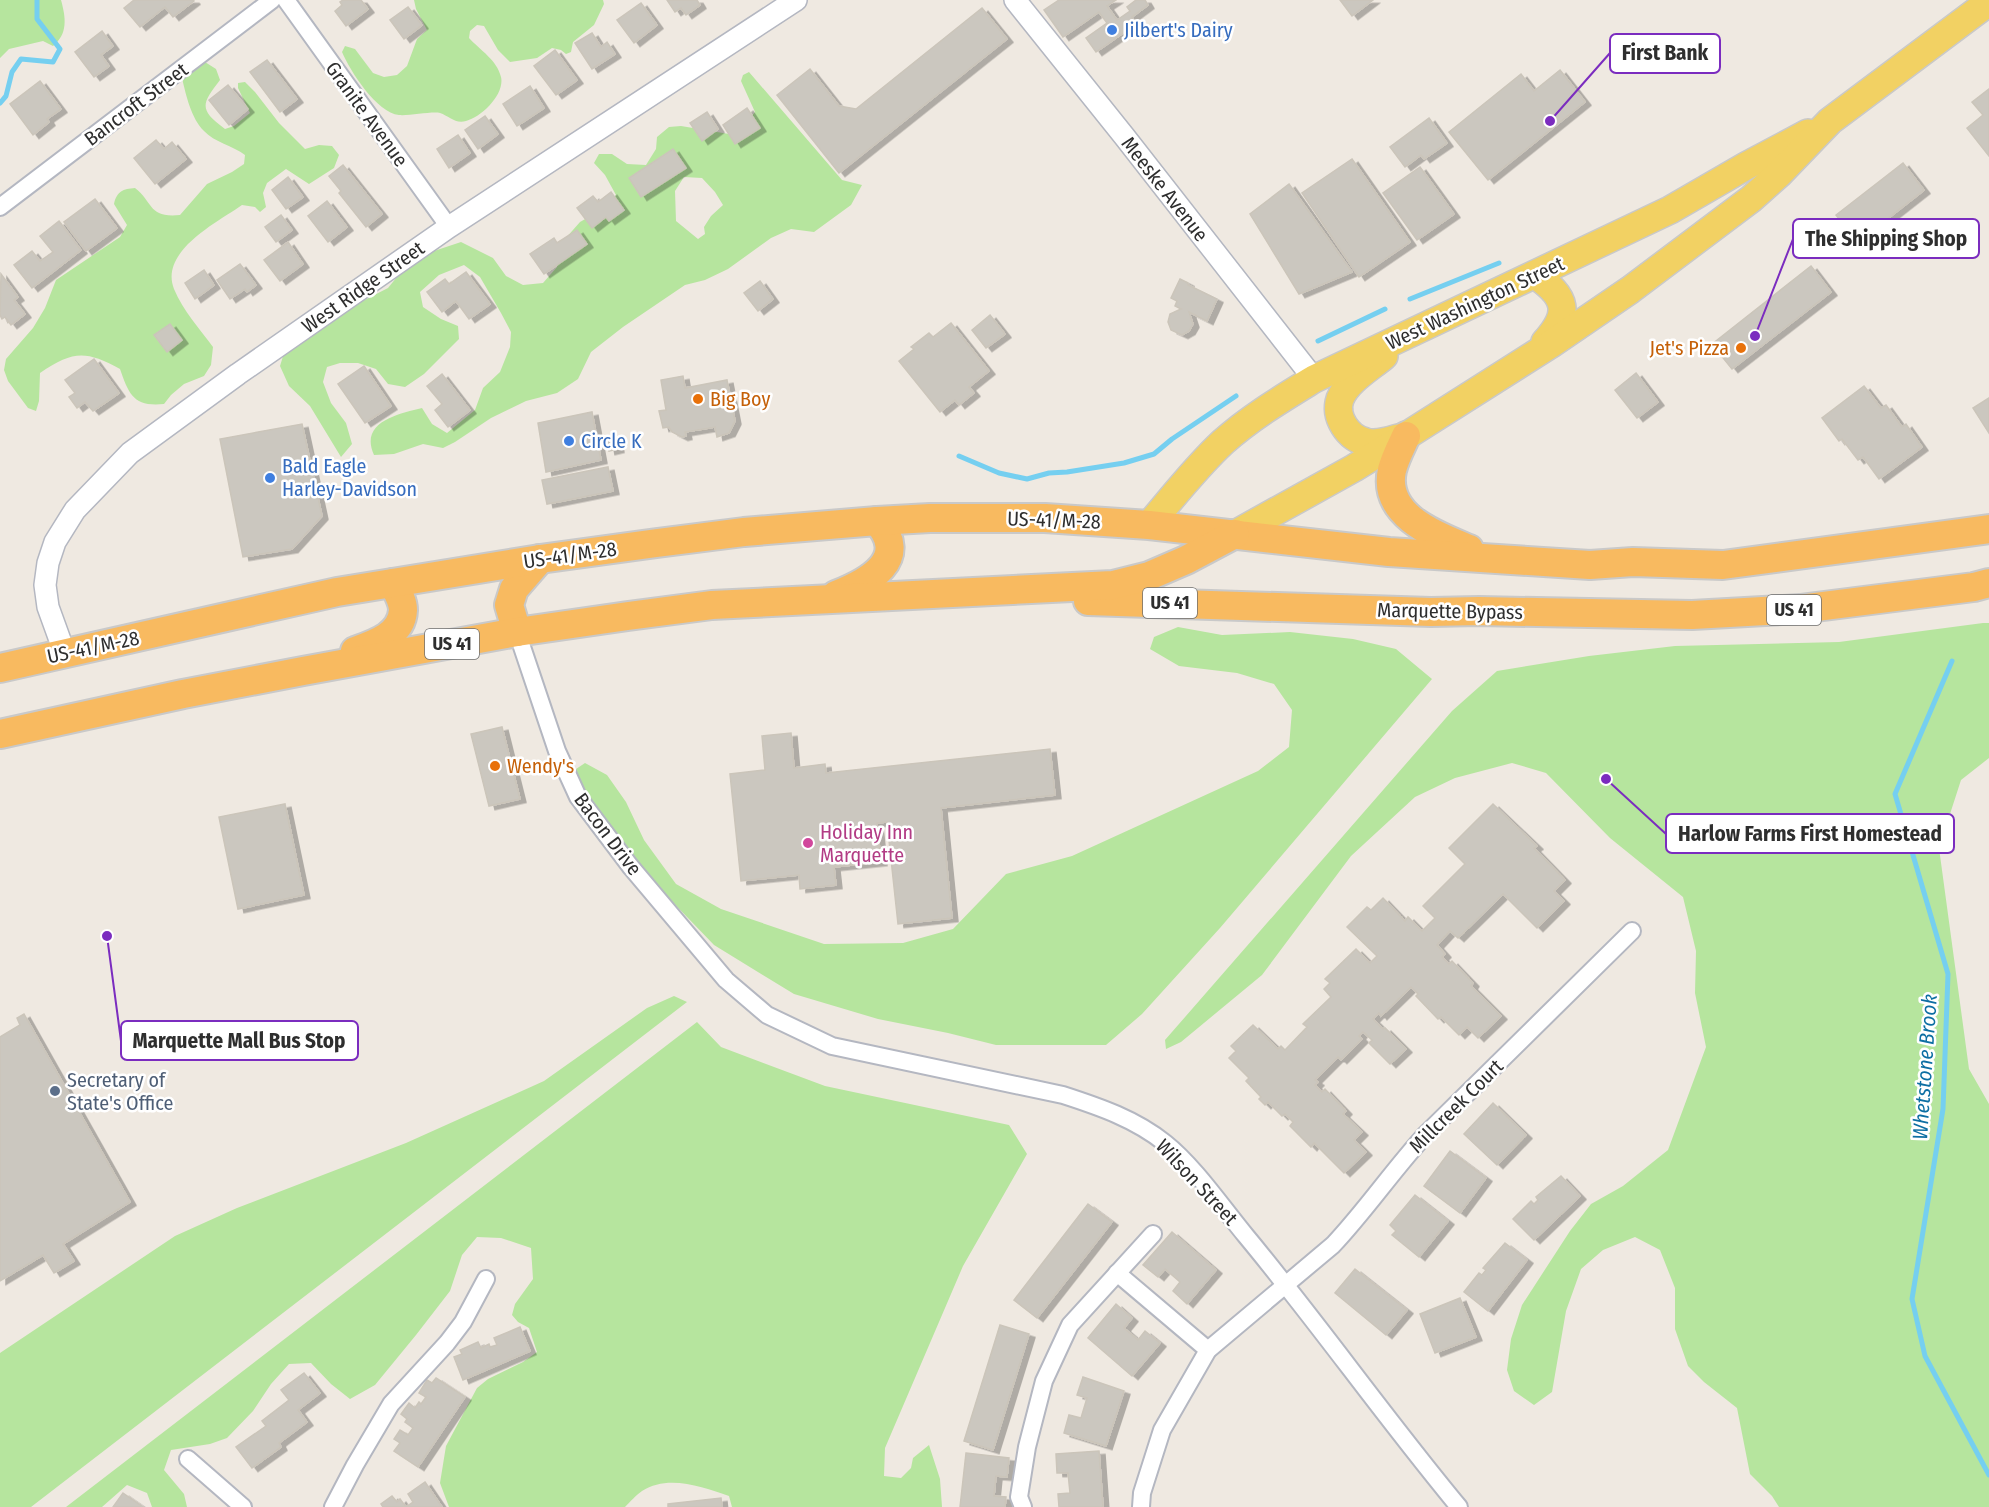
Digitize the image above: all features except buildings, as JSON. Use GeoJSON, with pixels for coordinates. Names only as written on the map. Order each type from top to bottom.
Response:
{"type":"FeatureCollection","features":[{"type":"Feature","properties":{"kind":"highway"},"geometry":{"type":"LineString","coordinates":[[1406,436],[1394,464],[1391,480],[1392,490],[1402,510],[1422,528],[1487,557]]}},
{"type":"Feature","properties":{"kind":"highway","name":"US-41/M-28"},"geometry":{"type":"LineString","coordinates":[[0,668],[337,592],[540,559],[744,532],[930,518],[1045,518],[1149,525]]}},
{"type":"Feature","properties":{"kind":"highway"},"geometry":{"type":"LineString","coordinates":[[823,600],[869,579],[886,562],[889,554],[889,541],[886,531],[877,521]]}},
{"type":"Feature","properties":{"kind":"highway"},"geometry":{"type":"LineString","coordinates":[[1149,525],[1389,552],[1590,565],[1633,562],[1723,565],[1989,529]]}},
{"type":"Feature","properties":{"kind":"highway"},"geometry":{"type":"LineString","coordinates":[[909,596],[1113,585],[1149,576],[1186,560],[1235,534]]}},
{"type":"Feature","properties":{"kind":"highway"},"geometry":{"type":"LineString","coordinates":[[517,632],[509,605],[514,588],[540,559]]}},
{"type":"Feature","properties":{"kind":"highway"},"geometry":{"type":"LineString","coordinates":[[303,671],[364,648],[392,633],[399,624],[403,611],[393,583]]}},
{"type":"Feature","properties":{"kind":"highway","name":"Marquette Bypass"},"geometry":{"type":"LineString","coordinates":[[909,596],[1431,612],[1692,615],[1800,609],[1974,587],[1989,583]]}},
{"type":"Feature","properties":{"kind":"highway","name":"US 41"},"geometry":{"type":"LineString","coordinates":[[0,734],[183,694],[517,632],[712,605],[909,596]]}},
{"type":"Feature","properties":{"kind":"highway"},"geometry":{"type":"LineString","coordinates":[[0,673],[31,661]]}},
{"type":"Feature","properties":{"kind":"main road","name":"West Washington Street"},"geometry":{"type":"LineString","coordinates":[[1149,525],[1194,471],[1224,441],[1267,407],[1314,379],[1670,210],[1830,121],[1989,2]]}},
{"type":"Feature","properties":{"kind":"main road","name":"West Washington Street"},"geometry":{"type":"LineString","coordinates":[[1235,534],[1354,468],[1406,436],[1534,354],[1674,258],[1751,199],[1779,174],[1830,121]]}},
{"type":"Feature","properties":{"kind":"main road"},"geometry":{"type":"LineString","coordinates":[[1534,354],[1558,328],[1563,313],[1561,303],[1554,291],[1535,275]]}},
{"type":"Feature","properties":{"kind":"main road"},"geometry":{"type":"LineString","coordinates":[[1406,436],[1377,443],[1365,442],[1347,431],[1340,415],[1339,405],[1347,388],[1412,332]]}},
{"type":"Feature","properties":{"kind":"street","name":"Bancroft Street"},"geometry":{"type":"LineString","coordinates":[[0,207],[272,0]]}},
{"type":"Feature","properties":{"kind":"street","name":"Granite Avenue"},"geometry":{"type":"LineString","coordinates":[[286,0],[449,227]]}},
{"type":"Feature","properties":{"kind":"street","name":"West Ridge Street"},"geometry":{"type":"LineString","coordinates":[[65,654],[48,607],[45,585],[48,564],[55,542],[82,503],[130,453],[238,374],[449,227],[796,0]]}},
{"type":"Feature","properties":{"kind":"street","name":"Meeske Avenue"},"geometry":{"type":"LineString","coordinates":[[1015,0],[1125,136],[1314,379]]}},
{"type":"Feature","properties":{"kind":"street","name":"Bacon Drive"},"geometry":{"type":"LineString","coordinates":[[517,632],[557,751],[579,797],[630,866],[726,980]]}},
{"type":"Feature","properties":{"kind":"street","name":"Millcreek Court"},"geometry":{"type":"LineString","coordinates":[[1142,1507],[1142,1493],[1162,1430],[1208,1350],[1333,1245],[1426,1134],[1632,932]]}},
{"type":"Feature","properties":{"kind":"street","name":"Wilson Street"},"geometry":{"type":"LineString","coordinates":[[726,980],[767,1015],[832,1046],[1064,1095],[1098,1106],[1137,1123],[1167,1144],[1286,1284],[1459,1507]]}},
{"type":"Feature","properties":{"kind":"street"},"geometry":{"type":"LineString","coordinates":[[1023,1507],[1019,1497],[1027,1447],[1044,1381],[1070,1325],[1153,1234]]}},
{"type":"Feature","properties":{"kind":"street"},"geometry":{"type":"LineString","coordinates":[[1117,1273],[1208,1350]]}},
{"type":"Feature","properties":{"kind":"street"},"geometry":{"type":"LineString","coordinates":[[333,1507],[350,1473],[391,1404],[453,1336],[486,1279]]}},
{"type":"Feature","properties":{"kind":"street"},"geometry":{"type":"LineString","coordinates":[[188,1459],[243,1507]]}},
{"type":"Feature","properties":{"kind":"green space"},"geometry":{"type":"Polygon","coordinates":[[[0,0],[61,0],[65,19],[58,41],[53,46],[43,41],[9,49],[0,58],[0,0]]]}},
{"type":"Feature","properties":{"kind":"green space"},"geometry":{"type":"Polygon","coordinates":[[[414,0],[603,0],[604,4],[594,25],[573,42],[571,52],[566,54],[552,48],[537,58],[510,62],[498,50],[484,26],[477,25],[470,31],[469,38],[496,65],[501,84],[496,97],[485,110],[472,119],[462,122],[437,113],[399,115],[382,107],[365,90],[342,52],[345,46],[355,49],[373,73],[384,77],[397,75],[407,66],[417,39],[427,30],[414,0]]]}},
{"type":"Feature","properties":{"kind":"green space"},"geometry":{"type":"Polygon","coordinates":[[[205,62],[216,69],[220,80],[209,95],[206,106],[210,116],[216,122],[225,129],[234,126],[250,113],[238,88],[238,83],[245,82],[279,123],[305,149],[319,145],[332,146],[339,155],[334,168],[309,184],[286,169],[267,183],[263,193],[266,207],[260,212],[255,207],[242,205],[193,239],[175,262],[172,275],[174,289],[187,312],[213,347],[211,365],[204,376],[184,384],[164,404],[146,403],[139,401],[130,392],[120,369],[88,356],[71,357],[40,373],[39,401],[36,411],[28,408],[8,381],[4,370],[6,359],[33,328],[45,308],[56,280],[120,237],[127,225],[114,204],[119,193],[135,188],[157,212],[180,215],[207,184],[244,164],[245,155],[208,135],[199,126],[190,106],[182,78],[195,66],[205,62]]]}},
{"type":"Feature","properties":{"kind":"green space"},"geometry":{"type":"Polygon","coordinates":[[[749,72],[842,180],[862,185],[851,205],[814,232],[791,229],[771,238],[728,269],[705,280],[685,285],[591,352],[578,379],[557,393],[526,401],[491,418],[443,448],[423,444],[394,454],[374,455],[371,444],[376,427],[383,421],[402,413],[422,408],[432,424],[447,433],[475,410],[483,388],[500,372],[510,347],[511,332],[480,277],[464,265],[439,275],[420,292],[423,307],[441,319],[458,326],[459,339],[424,374],[405,387],[388,384],[376,369],[358,363],[340,363],[327,367],[323,382],[331,403],[346,423],[352,444],[341,457],[310,406],[289,386],[280,366],[284,353],[349,308],[388,288],[401,272],[431,252],[461,242],[493,258],[506,276],[523,285],[543,283],[557,267],[565,239],[580,222],[608,206],[616,195],[605,175],[594,163],[599,154],[612,154],[627,164],[646,165],[656,149],[657,137],[669,127],[681,126],[729,134],[747,122],[755,112],[741,81],[743,75],[749,72]],[[684,177],[675,191],[676,221],[698,239],[705,234],[704,227],[711,216],[723,205],[702,178],[684,177]]]}},
{"type":"Feature","properties":{"kind":"green space"},"geometry":{"type":"Polygon","coordinates":[[[1989,623],[1989,758],[1961,780],[1939,848],[1969,1069],[1989,1104],[1989,1507],[1779,1507],[1772,1496],[1750,1474],[1737,1408],[1688,1366],[1675,1329],[1675,1288],[1660,1250],[1635,1237],[1603,1250],[1581,1269],[1566,1311],[1552,1392],[1534,1405],[1514,1391],[1507,1370],[1511,1339],[1522,1305],[1570,1231],[1591,1204],[1623,1186],[1668,1150],[1706,1047],[1695,993],[1696,951],[1683,897],[1610,838],[1546,773],[1512,763],[1455,778],[1415,797],[1351,856],[1262,975],[1181,1042],[1166,1049],[1165,1040],[1452,711],[1497,671],[1589,656],[1675,646],[1839,642],[1989,623]]]}},
{"type":"Feature","properties":{"kind":"green space"},"geometry":{"type":"Polygon","coordinates":[[[1178,627],[1222,635],[1290,632],[1353,639],[1396,649],[1432,679],[1220,928],[1142,1014],[1106,1045],[996,1045],[878,1019],[794,994],[714,945],[635,863],[582,793],[576,769],[585,763],[607,775],[626,802],[644,840],[676,884],[721,909],[824,944],[903,943],[953,929],[1006,874],[1072,856],[1258,771],[1289,747],[1292,710],[1274,684],[1237,673],[1179,666],[1150,649],[1154,637],[1178,627]]]}},
{"type":"Feature","properties":{"kind":"green space"},"geometry":{"type":"Polygon","coordinates":[[[674,996],[687,1002],[31,1507],[0,1507],[0,1353],[175,1236],[237,1208],[406,1143],[544,1081],[647,1008],[674,996]]]}},
{"type":"Feature","properties":{"kind":"green space"},"geometry":{"type":"Polygon","coordinates":[[[697,1022],[721,1047],[825,1086],[1009,1125],[1027,1154],[963,1266],[885,1448],[884,1476],[901,1478],[911,1468],[913,1458],[929,1445],[940,1479],[942,1507],[732,1507],[729,1496],[697,1486],[663,1483],[640,1493],[625,1507],[449,1507],[440,1483],[446,1446],[477,1388],[488,1379],[523,1362],[537,1352],[529,1328],[518,1322],[512,1315],[515,1304],[533,1279],[531,1248],[501,1238],[477,1237],[462,1255],[450,1291],[375,1385],[350,1399],[331,1384],[311,1363],[289,1364],[271,1384],[253,1411],[227,1438],[210,1444],[171,1450],[164,1470],[184,1494],[187,1507],[152,1507],[147,1493],[127,1485],[102,1507],[66,1507],[697,1022]]]}},
{"type":"Feature","properties":{"kind":"waterway"},"geometry":{"type":"LineString","coordinates":[[0,103],[6,96],[12,72],[21,59],[53,62],[60,49],[37,19],[37,0]]}},
{"type":"Feature","properties":{"kind":"waterway"},"geometry":{"type":"LineString","coordinates":[[1410,299],[1499,263]]}},
{"type":"Feature","properties":{"kind":"waterway"},"geometry":{"type":"LineString","coordinates":[[1318,341],[1385,309]]}},
{"type":"Feature","properties":{"kind":"waterway"},"geometry":{"type":"LineString","coordinates":[[959,456],[999,473],[1027,479],[1049,473],[1124,463],[1154,454],[1172,439],[1236,396]]}},
{"type":"Feature","properties":{"kind":"waterway","name":"Whetstone Brook"},"geometry":{"type":"LineString","coordinates":[[1952,661],[1895,794],[1948,974],[1943,1109],[1912,1299],[1925,1356],[1989,1475]]}},
{"type":"Feature","properties":{"kind":"place","name":"Jilbert's Dairy"},"geometry":{"type":"Point","coordinates":[1112,30]}},
{"type":"Feature","properties":{"kind":"place","name":"First Bank"},"geometry":{"type":"Point","coordinates":[1550,121]}},
{"type":"Feature","properties":{"kind":"place","name":"The Shipping Shop"},"geometry":{"type":"Point","coordinates":[1755,336]}},
{"type":"Feature","properties":{"kind":"place","name":"Jet's Pizza"},"geometry":{"type":"Point","coordinates":[1741,348]}},
{"type":"Feature","properties":{"kind":"place","name":"Big Boy"},"geometry":{"type":"Point","coordinates":[698,399]}},
{"type":"Feature","properties":{"kind":"place","name":"Circle K"},"geometry":{"type":"Point","coordinates":[569,441]}},
{"type":"Feature","properties":{"kind":"place","name":"Bald Eagle Harley-Davidson"},"geometry":{"type":"Point","coordinates":[270,478]}},
{"type":"Feature","properties":{"kind":"place","name":"Wendy's"},"geometry":{"type":"Point","coordinates":[495,766]}},
{"type":"Feature","properties":{"kind":"place","name":"Harlow Farms First Homestead"},"geometry":{"type":"Point","coordinates":[1606,779]}},
{"type":"Feature","properties":{"kind":"place","name":"Holiday Inn Marquette"},"geometry":{"type":"Point","coordinates":[808,843]}},
{"type":"Feature","properties":{"kind":"place","name":"Marquette Mall Bus Stop"},"geometry":{"type":"Point","coordinates":[107,936]}},
{"type":"Feature","properties":{"kind":"place","name":"Secretary of State's Office"},"geometry":{"type":"Point","coordinates":[55,1091]}}]}
